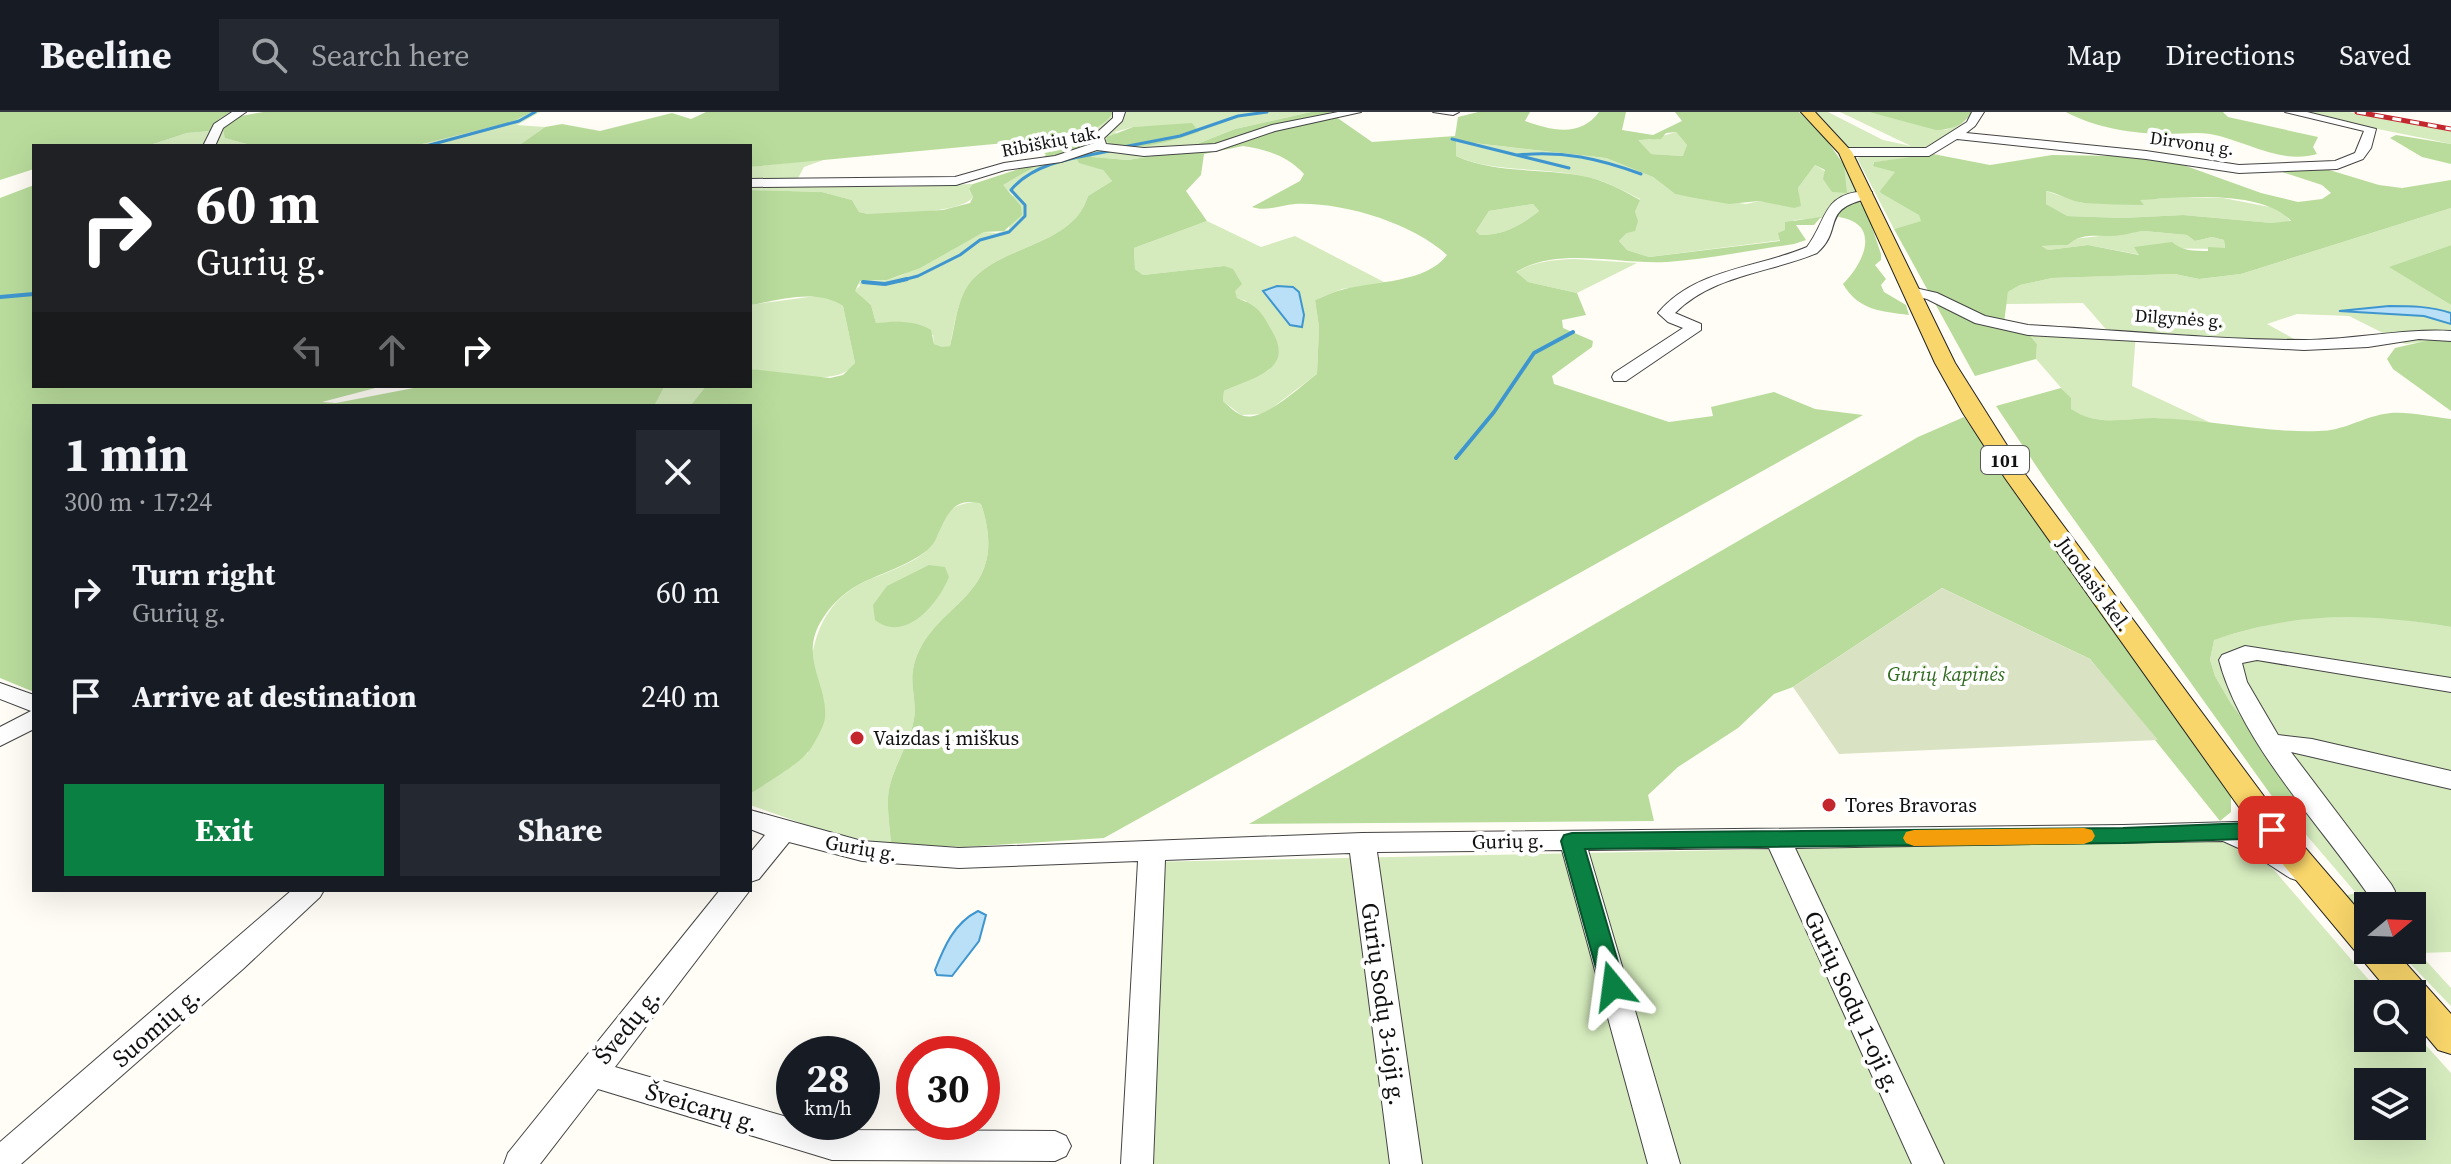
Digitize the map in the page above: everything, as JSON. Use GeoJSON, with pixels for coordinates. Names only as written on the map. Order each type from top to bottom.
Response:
{"type":"FeatureCollection","features":[{"type":"Feature","properties":{"kind":"main road","name":"101"},"geometry":{"type":"LineString","coordinates":[[1808,112],[1845,152],[1867,195]]}},
{"type":"Feature","properties":{"kind":"main road","name":"Juodasis kel."},"geometry":{"type":"LineString","coordinates":[[1867,195],[1945,363],[1999,452],[2272,830],[2349,902]]}},
{"type":"Feature","properties":{"kind":"main road"},"geometry":{"type":"LineString","coordinates":[[2386,964],[2400,980]]}},
{"type":"Feature","properties":{"kind":"main road"},"geometry":{"type":"LineString","coordinates":[[2426,1010],[2451,1039]]}},
{"type":"Feature","properties":{"kind":"street"},"geometry":{"type":"LineString","coordinates":[[210,144],[218,126],[240,112]]}},
{"type":"Feature","properties":{"kind":"street"},"geometry":{"type":"LineString","coordinates":[[1101,146],[1098,137],[1118,119],[1119,112]]}},
{"type":"Feature","properties":{"kind":"street","name":"Ribiškių tak."},"geometry":{"type":"LineString","coordinates":[[752,183],[956,181],[1101,146],[1144,152],[1216,147],[1281,126],[1355,112]]}},
{"type":"Feature","properties":{"kind":"street"},"geometry":{"type":"LineString","coordinates":[[1439,112],[1453,112]]}},
{"type":"Feature","properties":{"kind":"street"},"geometry":{"type":"LineString","coordinates":[[1845,152],[1923,153],[1956,135],[1976,119],[1978,112]]}},
{"type":"Feature","properties":{"kind":"street","name":"Dirvonų g."},"geometry":{"type":"LineString","coordinates":[[1956,135],[2146,155],[2239,169],[2328,166],[2359,156],[2365,148],[2365,139],[2371,131],[2367,127],[2291,112]]}},
{"type":"Feature","properties":{"kind":"street"},"geometry":{"type":"LineString","coordinates":[[1620,377],[1695,327],[1669,317],[1666,313],[1669,308],[1716,278],[1776,264],[1812,250],[1832,208],[1850,196],[1867,195]]}},
{"type":"Feature","properties":{"kind":"street","name":"Dilgynės g."},"geometry":{"type":"LineString","coordinates":[[1911,291],[1932,296],[1980,320],[2028,330],[2304,345],[2368,342],[2419,334],[2451,336]]}},
{"type":"Feature","properties":{"kind":"street"},"geometry":{"type":"LineString","coordinates":[[2226,832],[2277,856],[2349,902],[2381,901],[2381,891],[2273,742],[2231,671],[2230,660],[2257,653],[2418,682],[2451,685]]}},
{"type":"Feature","properties":{"kind":"street"},"geometry":{"type":"LineString","coordinates":[[0,690],[32,703]]}},
{"type":"Feature","properties":{"kind":"street"},"geometry":{"type":"LineString","coordinates":[[0,738],[32,719]]}},
{"type":"Feature","properties":{"kind":"street"},"geometry":{"type":"LineString","coordinates":[[2273,742],[2312,747],[2451,780]]}},
{"type":"Feature","properties":{"kind":"street","name":"Gurių g."},"geometry":{"type":"LineString","coordinates":[[752,820],[862,851],[907,856],[1014,857],[1362,843],[2272,830]]}},
{"type":"Feature","properties":{"kind":"street"},"geometry":{"type":"LineString","coordinates":[[752,870],[783,831]]}},
{"type":"Feature","properties":{"kind":"street","name":"Gurių Sodų 1-oji g."},"geometry":{"type":"LineString","coordinates":[[1778,839],[1928,1164]]}},
{"type":"Feature","properties":{"kind":"street"},"geometry":{"type":"LineString","coordinates":[[1572,841],[1664,1164]]}},
{"type":"Feature","properties":{"kind":"street","name":"Gurių Sodų 3-ioji g."},"geometry":{"type":"LineString","coordinates":[[1362,843],[1406,1164]]}},
{"type":"Feature","properties":{"kind":"street"},"geometry":{"type":"LineString","coordinates":[[1137,1164],[1152,851]]}},
{"type":"Feature","properties":{"kind":"street","name":"Suomių g."},"geometry":{"type":"LineString","coordinates":[[0,1162],[233,961],[308,892]]}},
{"type":"Feature","properties":{"kind":"street","name":"Švedų g."},"geometry":{"type":"LineString","coordinates":[[520,1164],[734,892]]}},
{"type":"Feature","properties":{"kind":"street","name":"Šveicarų g."},"geometry":{"type":"LineString","coordinates":[[589,1073],[832,1145],[1055,1146]]}},
{"type":"Feature","properties":{"kind":"green space"},"geometry":{"type":"Polygon","coordinates":[[[0,112],[230,112],[218,120],[263,112],[532,112],[512,122],[422,144],[247,144],[225,138],[223,130],[187,133],[153,144],[32,144],[32,170],[0,180],[0,112]]]}},
{"type":"Feature","properties":{"kind":"green space"},"geometry":{"type":"Polygon","coordinates":[[[532,112],[540,112],[517,125],[545,127],[521,144],[422,144],[512,122],[532,112]]]}},
{"type":"Feature","properties":{"kind":"green space"},"geometry":{"type":"Polygon","coordinates":[[[706,112],[1113,112],[1081,141],[1092,157],[1128,160],[1177,152],[1235,129],[1311,112],[1329,112],[1372,142],[1455,136],[1458,117],[1478,112],[1530,112],[1525,121],[1565,130],[1584,125],[1599,112],[1626,112],[1622,130],[1653,135],[1682,121],[1675,112],[1799,112],[1826,139],[1844,165],[1847,193],[1832,192],[1823,179],[1825,170],[1815,165],[1798,188],[1801,206],[1794,208],[1759,201],[1729,204],[1675,194],[1653,177],[1606,158],[1456,141],[1456,156],[1487,166],[1583,176],[1606,183],[1640,200],[1635,212],[1638,221],[1635,231],[1627,233],[1619,241],[1627,250],[1649,257],[1780,241],[1778,233],[1785,230],[1785,222],[1821,217],[1814,225],[1796,225],[1806,240],[1794,244],[1667,262],[1570,258],[1533,264],[1516,272],[1528,282],[1577,293],[1586,315],[1562,320],[1563,328],[1593,341],[1592,347],[1552,376],[1554,384],[1669,422],[1713,416],[1711,407],[1774,392],[1815,409],[1863,415],[1104,838],[964,847],[891,844],[888,795],[914,719],[913,670],[921,647],[977,581],[986,562],[988,536],[981,504],[971,502],[956,506],[931,547],[923,554],[852,589],[827,612],[820,623],[813,648],[825,706],[823,726],[804,756],[752,793],[752,404],[692,404],[704,388],[752,388],[752,369],[830,378],[843,375],[855,363],[843,306],[810,296],[752,305],[752,190],[822,192],[852,200],[859,212],[868,214],[943,210],[970,203],[973,197],[969,189],[973,184],[1031,165],[1046,155],[1039,146],[1016,142],[752,167],[752,144],[521,144],[545,127],[562,124],[600,131],[672,113],[691,119],[706,112]],[[1676,132],[1666,133],[1661,139],[1638,140],[1651,154],[1683,156],[1687,145],[1676,132]],[[1243,146],[1204,154],[1201,175],[1186,191],[1207,221],[1134,248],[1135,269],[1143,275],[1224,266],[1233,269],[1242,284],[1235,291],[1237,298],[1258,310],[1278,344],[1275,363],[1268,370],[1224,391],[1223,401],[1241,415],[1252,416],[1282,401],[1317,374],[1319,327],[1315,300],[1357,286],[1414,276],[1438,264],[1447,255],[1415,233],[1355,211],[1314,204],[1262,209],[1252,207],[1300,181],[1304,174],[1284,158],[1243,146]],[[1077,159],[1036,166],[1003,185],[1021,206],[1022,215],[1004,231],[984,232],[920,268],[887,280],[860,281],[855,291],[871,305],[876,323],[918,324],[931,330],[934,344],[950,346],[961,300],[975,277],[1004,257],[1069,225],[1088,196],[1112,181],[1103,170],[1079,163],[1077,159]],[[1533,204],[1489,211],[1476,231],[1480,235],[1512,229],[1539,211],[1533,204]]]}},
{"type":"Feature","properties":{"kind":"green space"},"geometry":{"type":"Polygon","coordinates":[[[1113,112],[1311,112],[1235,129],[1177,152],[1128,160],[1092,157],[1081,141],[1113,112]],[[1191,125],[1133,127],[1115,132],[1123,147],[1198,132],[1191,125]]]}},
{"type":"Feature","properties":{"kind":"green space"},"geometry":{"type":"Polygon","coordinates":[[[1813,112],[1828,112],[1883,140],[1911,146],[1840,112],[1869,112],[1946,130],[1966,121],[1924,151],[1859,150],[1848,147],[1813,112]]]}},
{"type":"Feature","properties":{"kind":"green space"},"geometry":{"type":"Polygon","coordinates":[[[1869,112],[1972,112],[1957,126],[1936,130],[1869,112]]]}},
{"type":"Feature","properties":{"kind":"green space"},"geometry":{"type":"Polygon","coordinates":[[[2066,112],[2223,112],[2228,117],[2318,137],[2313,147],[2317,154],[2303,157],[2276,154],[2210,134],[2128,131],[2102,126],[2066,112]]]}},
{"type":"Feature","properties":{"kind":"green space"},"geometry":{"type":"Polygon","coordinates":[[[2302,112],[2349,112],[2451,130],[2451,144],[2339,121],[2302,112]]]}},
{"type":"Feature","properties":{"kind":"green space"},"geometry":{"type":"Polygon","coordinates":[[[1192,123],[1199,132],[1152,145],[1127,147],[1106,141],[1107,137],[1133,127],[1192,123]]]}},
{"type":"Feature","properties":{"kind":"green space"},"geometry":{"type":"Polygon","coordinates":[[[223,130],[226,138],[247,144],[153,144],[187,133],[223,130]]]}},
{"type":"Feature","properties":{"kind":"green space"},"geometry":{"type":"Polygon","coordinates":[[[1676,132],[1687,145],[1684,156],[1650,154],[1636,139],[1649,140],[1676,132]]]}},
{"type":"Feature","properties":{"kind":"green space"},"geometry":{"type":"Polygon","coordinates":[[[2396,135],[2451,144],[2451,164],[2422,157],[2390,138],[2396,135]]]}},
{"type":"Feature","properties":{"kind":"green space"},"geometry":{"type":"Polygon","coordinates":[[[1455,141],[1606,158],[1653,177],[1675,194],[1746,204],[1759,201],[1794,208],[1799,197],[1798,188],[1815,165],[1844,183],[1844,165],[1865,206],[1840,208],[1839,217],[1794,220],[1781,240],[1649,257],[1627,250],[1619,241],[1627,233],[1640,199],[1587,177],[1472,162],[1456,156],[1455,141]]]}},
{"type":"Feature","properties":{"kind":"green space"},"geometry":{"type":"Polygon","coordinates":[[[1933,154],[1990,165],[2052,155],[2119,156],[2175,162],[2261,193],[2298,202],[2322,199],[2331,193],[2322,185],[2279,171],[2326,169],[2379,185],[2402,188],[2451,180],[2451,208],[2241,274],[2199,279],[2175,274],[2052,278],[2020,285],[2008,292],[2004,323],[2027,332],[2037,344],[2036,359],[1975,376],[1894,229],[1921,221],[1919,215],[1881,193],[1895,172],[1873,166],[1874,162],[1933,154]],[[2046,191],[2046,204],[2067,216],[2122,218],[2183,215],[2272,223],[2291,221],[2261,204],[2220,197],[2140,200],[2144,205],[2106,204],[2079,202],[2046,191]],[[2144,231],[2116,236],[2088,236],[2068,245],[2041,246],[2048,250],[2088,245],[2139,255],[2134,247],[2172,242],[2193,251],[2208,251],[2208,247],[2225,248],[2224,240],[2212,237],[2195,241],[2187,235],[2144,231]]]}},
{"type":"Feature","properties":{"kind":"green space"},"geometry":{"type":"Polygon","coordinates":[[[1866,155],[1918,157],[1874,162],[1873,165],[1896,172],[1904,205],[1919,214],[1922,221],[1894,229],[1857,158],[1866,155]]]}},
{"type":"Feature","properties":{"kind":"green space"},"geometry":{"type":"Polygon","coordinates":[[[829,158],[804,167],[795,184],[899,187],[973,184],[969,190],[973,197],[955,207],[941,210],[868,214],[859,212],[852,200],[822,192],[752,190],[752,167],[829,158]]]}},
{"type":"Feature","properties":{"kind":"green space"},"geometry":{"type":"Polygon","coordinates":[[[1078,158],[1103,170],[1112,181],[1088,196],[1069,225],[1004,257],[975,277],[961,300],[950,346],[942,348],[934,344],[933,335],[890,322],[876,323],[871,305],[854,291],[860,286],[859,282],[887,280],[902,275],[984,232],[997,233],[1009,229],[1013,195],[1002,185],[1036,166],[1078,158]]]}},
{"type":"Feature","properties":{"kind":"green space"},"geometry":{"type":"Polygon","coordinates":[[[32,186],[32,388],[375,388],[322,402],[336,403],[414,388],[663,388],[655,404],[32,404],[32,691],[0,678],[0,198],[32,186]]]}},
{"type":"Feature","properties":{"kind":"green space"},"geometry":{"type":"Polygon","coordinates":[[[2046,191],[2082,203],[2223,198],[2280,209],[2291,222],[2183,215],[2122,218],[2066,216],[2046,204],[2046,191]]]}},
{"type":"Feature","properties":{"kind":"green space"},"geometry":{"type":"Polygon","coordinates":[[[1857,202],[1865,206],[1881,254],[1881,260],[1875,265],[1886,279],[1881,285],[1884,292],[1906,305],[1909,315],[1864,305],[1843,284],[1857,266],[1865,236],[1861,227],[1839,217],[1840,208],[1857,202]]]}},
{"type":"Feature","properties":{"kind":"green space"},"geometry":{"type":"Polygon","coordinates":[[[1533,204],[1539,211],[1512,229],[1489,235],[1480,235],[1476,231],[1489,211],[1533,204]]]}},
{"type":"Feature","properties":{"kind":"green space"},"geometry":{"type":"Polygon","coordinates":[[[2451,208],[2451,245],[2390,267],[2451,305],[2451,339],[2405,344],[2349,316],[2297,314],[2267,324],[2298,341],[2136,333],[2132,386],[2211,423],[2155,418],[2101,420],[2080,415],[2070,409],[2070,398],[2036,359],[2037,344],[2027,332],[2111,335],[2083,303],[2006,304],[2008,292],[2020,285],[2052,278],[2175,274],[2199,279],[2241,274],[2451,208]]]}},
{"type":"Feature","properties":{"kind":"green space"},"geometry":{"type":"Polygon","coordinates":[[[1207,221],[1261,247],[1295,236],[1386,283],[1342,289],[1315,300],[1319,327],[1317,374],[1264,414],[1241,415],[1223,401],[1224,391],[1269,370],[1246,301],[1237,298],[1224,266],[1143,275],[1135,269],[1134,248],[1207,221]]]}},
{"type":"Feature","properties":{"kind":"green space"},"geometry":{"type":"Polygon","coordinates":[[[2144,231],[2187,235],[2195,241],[2212,237],[2224,240],[2225,249],[2135,248],[2141,255],[2088,245],[2048,250],[2039,246],[2068,245],[2073,239],[2144,231]]]}},
{"type":"Feature","properties":{"kind":"green space"},"geometry":{"type":"Polygon","coordinates":[[[2451,245],[2451,305],[2389,267],[2451,245]]]}},
{"type":"Feature","properties":{"kind":"green space"},"geometry":{"type":"Polygon","coordinates":[[[1575,259],[1637,263],[1577,293],[1528,282],[1515,273],[1537,264],[1575,259]]]}},
{"type":"Feature","properties":{"kind":"green space"},"geometry":{"type":"Polygon","coordinates":[[[816,296],[833,299],[843,306],[855,363],[847,371],[822,377],[752,369],[752,305],[816,296]]]}},
{"type":"Feature","properties":{"kind":"green space"},"geometry":{"type":"Polygon","coordinates":[[[2434,339],[2451,339],[2451,411],[2393,369],[2387,359],[2395,348],[2434,339]]]}},
{"type":"Feature","properties":{"kind":"green space"},"geometry":{"type":"Polygon","coordinates":[[[662,388],[704,388],[692,404],[655,404],[662,388]]]}},
{"type":"Feature","properties":{"kind":"green space"},"geometry":{"type":"Polygon","coordinates":[[[2061,388],[2071,398],[2071,409],[2101,420],[2175,419],[2319,431],[2392,413],[2451,419],[2451,627],[2389,619],[2332,617],[2275,624],[2214,640],[2210,660],[2215,676],[2230,702],[2314,815],[2290,816],[2281,809],[1996,406],[2061,388]]]}},
{"type":"Feature","properties":{"kind":"green space"},"geometry":{"type":"Polygon","coordinates":[[[1964,417],[2231,797],[2231,812],[2220,821],[2090,659],[1942,588],[1793,687],[1774,694],[1738,728],[1678,767],[1648,795],[1654,821],[1249,824],[1918,437],[1964,417]]]}},
{"type":"Feature","properties":{"kind":"green space"},"geometry":{"type":"Polygon","coordinates":[[[981,504],[988,536],[986,562],[964,598],[921,647],[913,670],[914,719],[888,795],[891,844],[832,834],[752,806],[752,793],[808,753],[812,658],[817,635],[827,615],[841,597],[862,583],[920,556],[934,542],[947,514],[961,505],[981,504]]]}},
{"type":"Feature","properties":{"kind":"green space"},"geometry":{"type":"Polygon","coordinates":[[[929,565],[945,567],[949,577],[929,608],[909,624],[898,627],[875,620],[873,605],[887,586],[929,565]]]}},
{"type":"Feature","properties":{"kind":"green space","name":"Gurių kapinės"},"geometry":{"type":"Polygon","coordinates":[[[1942,588],[2090,659],[2158,740],[1839,754],[1793,687],[1942,588]]]}},
{"type":"Feature","properties":{"kind":"green space"},"geometry":{"type":"Polygon","coordinates":[[[2381,616],[2451,627],[2451,952],[2426,953],[2426,892],[2355,892],[2290,816],[2313,815],[2230,702],[2215,676],[2210,660],[2214,639],[2288,619],[2381,616]]]}},
{"type":"Feature","properties":{"kind":"green space"},"geometry":{"type":"Polygon","coordinates":[[[2212,840],[2245,850],[2274,870],[2369,980],[2354,980],[2354,1052],[2426,1052],[2426,1045],[2451,1073],[2451,1164],[1121,1164],[1145,862],[2212,840]]]}},
{"type":"Feature","properties":{"kind":"green space"},"geometry":{"type":"Polygon","coordinates":[[[2354,894],[2354,907],[2344,896],[2354,894]]]}},
{"type":"Feature","properties":{"kind":"green space"},"geometry":{"type":"Polygon","coordinates":[[[2426,961],[2451,988],[2451,1006],[2426,980],[2410,964],[2426,964],[2426,961]]]}},
{"type":"Feature","properties":{"kind":"water"},"geometry":{"type":"Polygon","coordinates":[[[1277,286],[1293,287],[1299,292],[1304,315],[1302,327],[1290,325],[1263,291],[1277,286]]]}},
{"type":"Feature","properties":{"kind":"water"},"geometry":{"type":"Polygon","coordinates":[[[2389,306],[2420,307],[2451,313],[2451,324],[2424,316],[2339,311],[2389,306]]]}},
{"type":"Feature","properties":{"kind":"water"},"geometry":{"type":"Polygon","coordinates":[[[978,911],[986,915],[979,941],[952,976],[937,975],[935,970],[951,936],[962,922],[978,911]]]}},
{"type":"Feature","properties":{"kind":"waterway"},"geometry":{"type":"LineString","coordinates":[[433,144],[519,121],[535,112]]}},
{"type":"Feature","properties":{"kind":"waterway"},"geometry":{"type":"LineString","coordinates":[[1123,147],[1180,136],[1238,116],[1267,112]]}},
{"type":"Feature","properties":{"kind":"waterway"},"geometry":{"type":"LineString","coordinates":[[1452,139],[1569,168]]}},
{"type":"Feature","properties":{"kind":"waterway"},"geometry":{"type":"LineString","coordinates":[[904,280],[960,255],[980,240],[1009,232],[1025,216],[1025,205],[1011,190],[1032,172],[1073,158],[1115,150]]}},
{"type":"Feature","properties":{"kind":"waterway"},"geometry":{"type":"LineString","coordinates":[[1518,155],[1581,157],[1641,174]]}},
{"type":"Feature","properties":{"kind":"waterway"},"geometry":{"type":"LineString","coordinates":[[863,282],[885,284],[904,280]]}},
{"type":"Feature","properties":{"kind":"waterway"},"geometry":{"type":"LineString","coordinates":[[899,281],[904,280]]}},
{"type":"Feature","properties":{"kind":"waterway"},"geometry":{"type":"LineString","coordinates":[[0,297],[32,294]]}},
{"type":"Feature","properties":{"kind":"waterway"},"geometry":{"type":"LineString","coordinates":[[1456,458],[1494,412],[1534,353],[1573,332]]}},
{"type":"Feature","properties":{"kind":"railway"},"geometry":{"type":"LineString","coordinates":[[2357,112],[2451,129]]}},
{"type":"Feature","properties":{"kind":"slow traffic"},"geometry":{"type":"LineString","coordinates":[[1914,838],[2084,836]]}},
{"type":"Feature","properties":{"kind":"place","name":"Vaizdas į miškus"},"geometry":{"type":"Point","coordinates":[857,738]}},
{"type":"Feature","properties":{"kind":"place","name":"Tores Bravoras"},"geometry":{"type":"Point","coordinates":[1829,805]}},
{"type":"Feature","properties":{"kind":"route"},"geometry":{"type":"LineString","coordinates":[[1613,986],[1572,841],[2123,835],[2272,830]]}}]}
